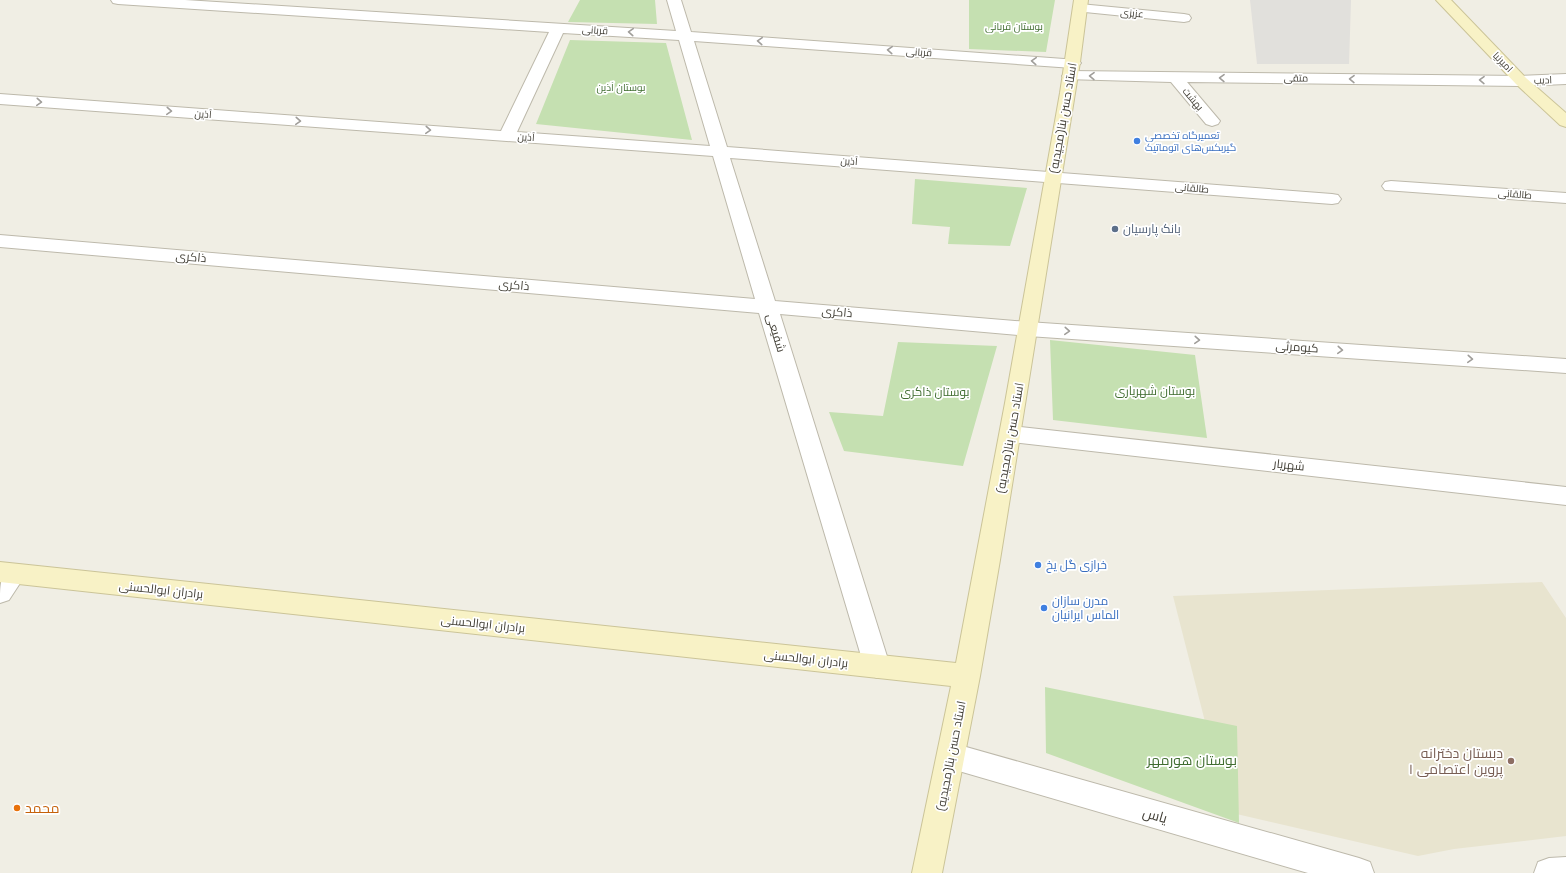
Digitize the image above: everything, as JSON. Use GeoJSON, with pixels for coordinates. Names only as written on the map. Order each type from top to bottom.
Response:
{"type":"FeatureCollection","features":[{"type":"Feature","properties":{"kind":"main road","name":"امیرنیا"},"geometry":{"type":"LineString","coordinates":[[1443,0],[1521,81],[1566,122]]}},
{"type":"Feature","properties":{"kind":"main road","name":"استاد حسن بنا(مجیدیه)"},"geometry":{"type":"LineString","coordinates":[[927,873],[952,756],[1012,434],[1052,176],[1071,70],[1080,4]]}},
{"type":"Feature","properties":{"kind":"main road","name":"برادران ابوالحسنی"},"geometry":{"type":"LineString","coordinates":[[5,580],[967,676]]}},
{"type":"Feature","properties":{"kind":"street","name":"قربانی"},"geometry":{"type":"LineString","coordinates":[[118,0],[685,36],[1071,70]]}},
{"type":"Feature","properties":{"kind":"street","name":"شفیعی"},"geometry":{"type":"LineString","coordinates":[[674,0],[719,152],[768,306],[877,666]]}},
{"type":"Feature","properties":{"kind":"street","name":"عزیزی"},"geometry":{"type":"LineString","coordinates":[[1080,4],[1184,18]]}},
{"type":"Feature","properties":{"kind":"street"},"geometry":{"type":"LineString","coordinates":[[507,136],[558,28]]}},
{"type":"Feature","properties":{"kind":"street","name":"متقی"},"geometry":{"type":"LineString","coordinates":[[1071,70],[1175,77],[1521,81]]}},
{"type":"Feature","properties":{"kind":"street","name":"بهشت"},"geometry":{"type":"LineString","coordinates":[[1175,77],[1212,121]]}},
{"type":"Feature","properties":{"kind":"street","name":"ادیب"},"geometry":{"type":"LineString","coordinates":[[1521,81],[1566,79]]}},
{"type":"Feature","properties":{"kind":"street","name":"آذین"},"geometry":{"type":"LineString","coordinates":[[0,99],[1052,176]]}},
{"type":"Feature","properties":{"kind":"street","name":"طالقانی"},"geometry":{"type":"LineString","coordinates":[[1052,176],[1332,199]]}},
{"type":"Feature","properties":{"kind":"street","name":"طالقانی"},"geometry":{"type":"LineString","coordinates":[[1391,186],[1566,198]]}},
{"type":"Feature","properties":{"kind":"street","name":"ذاکری"},"geometry":{"type":"LineString","coordinates":[[0,241],[1028,329]]}},
{"type":"Feature","properties":{"kind":"street","name":"کیومرثی"},"geometry":{"type":"LineString","coordinates":[[1028,329],[1566,366]]}},
{"type":"Feature","properties":{"kind":"street","name":"شهریار"},"geometry":{"type":"LineString","coordinates":[[1012,434],[1566,496]]}},
{"type":"Feature","properties":{"kind":"street","name":"یاس"},"geometry":{"type":"LineString","coordinates":[[952,756],[1359,873]]}},
{"type":"Feature","properties":{"kind":"street"},"geometry":{"type":"LineString","coordinates":[[1549,873],[1566,872]]}},
{"type":"Feature","properties":{"kind":"shaded area"},"geometry":{"type":"Polygon","coordinates":[[[1250,0],[1351,0],[1349,64],[1257,64],[1250,0]]]}},
{"type":"Feature","properties":{"kind":"shaded area"},"geometry":{"type":"Polygon","coordinates":[[[1542,582],[1566,618],[1566,836],[1454,849],[1418,856],[1228,812],[1173,596],[1542,582]]]}},
{"type":"Feature","properties":{"kind":"green space"},"geometry":{"type":"Polygon","coordinates":[[[580,0],[655,0],[657,24],[568,22],[580,0]]]}},
{"type":"Feature","properties":{"kind":"green space","name":"بوستان قربانی"},"geometry":{"type":"Polygon","coordinates":[[[969,0],[1055,0],[1046,52],[969,49],[969,0]]]}},
{"type":"Feature","properties":{"kind":"green space","name":"بوستان آذین"},"geometry":{"type":"Polygon","coordinates":[[[570,40],[666,43],[692,140],[536,124],[570,40]]]}},
{"type":"Feature","properties":{"kind":"green space"},"geometry":{"type":"Polygon","coordinates":[[[915,179],[1027,188],[1010,246],[948,244],[950,227],[912,224],[915,179]]]}},
{"type":"Feature","properties":{"kind":"green space","name":"بوستان شهریاری"},"geometry":{"type":"Polygon","coordinates":[[[1050,340],[1195,355],[1207,438],[1053,420],[1050,340]]]}},
{"type":"Feature","properties":{"kind":"green space","name":"بوستان ذاکری"},"geometry":{"type":"Polygon","coordinates":[[[898,342],[997,346],[963,466],[844,451],[829,412],[883,416],[898,342]]]}},
{"type":"Feature","properties":{"kind":"green space","name":"بوستان هورمهر"},"geometry":{"type":"Polygon","coordinates":[[[1045,687],[1237,726],[1239,823],[1046,753],[1045,687]]]}},
{"type":"Feature","properties":{"kind":"place","name":"تعمیرگاه تخصصی گیربکس‌های اتوماتیک"},"geometry":{"type":"Point","coordinates":[1137,141]}},
{"type":"Feature","properties":{"kind":"place","name":"بانک پارسیان"},"geometry":{"type":"Point","coordinates":[1115,229]}},
{"type":"Feature","properties":{"kind":"place","name":"خرازی گل یخ"},"geometry":{"type":"Point","coordinates":[1038,565]}},
{"type":"Feature","properties":{"kind":"place","name":"مدرن سازان الماس ایرانیان"},"geometry":{"type":"Point","coordinates":[1044,608]}},
{"type":"Feature","properties":{"kind":"place","name":"دبستان دخترانه پروین اعتصامی ۱"},"geometry":{"type":"Point","coordinates":[1511,761]}},
{"type":"Feature","properties":{"kind":"place","name":"محمد"},"geometry":{"type":"Point","coordinates":[17,808]}}]}
